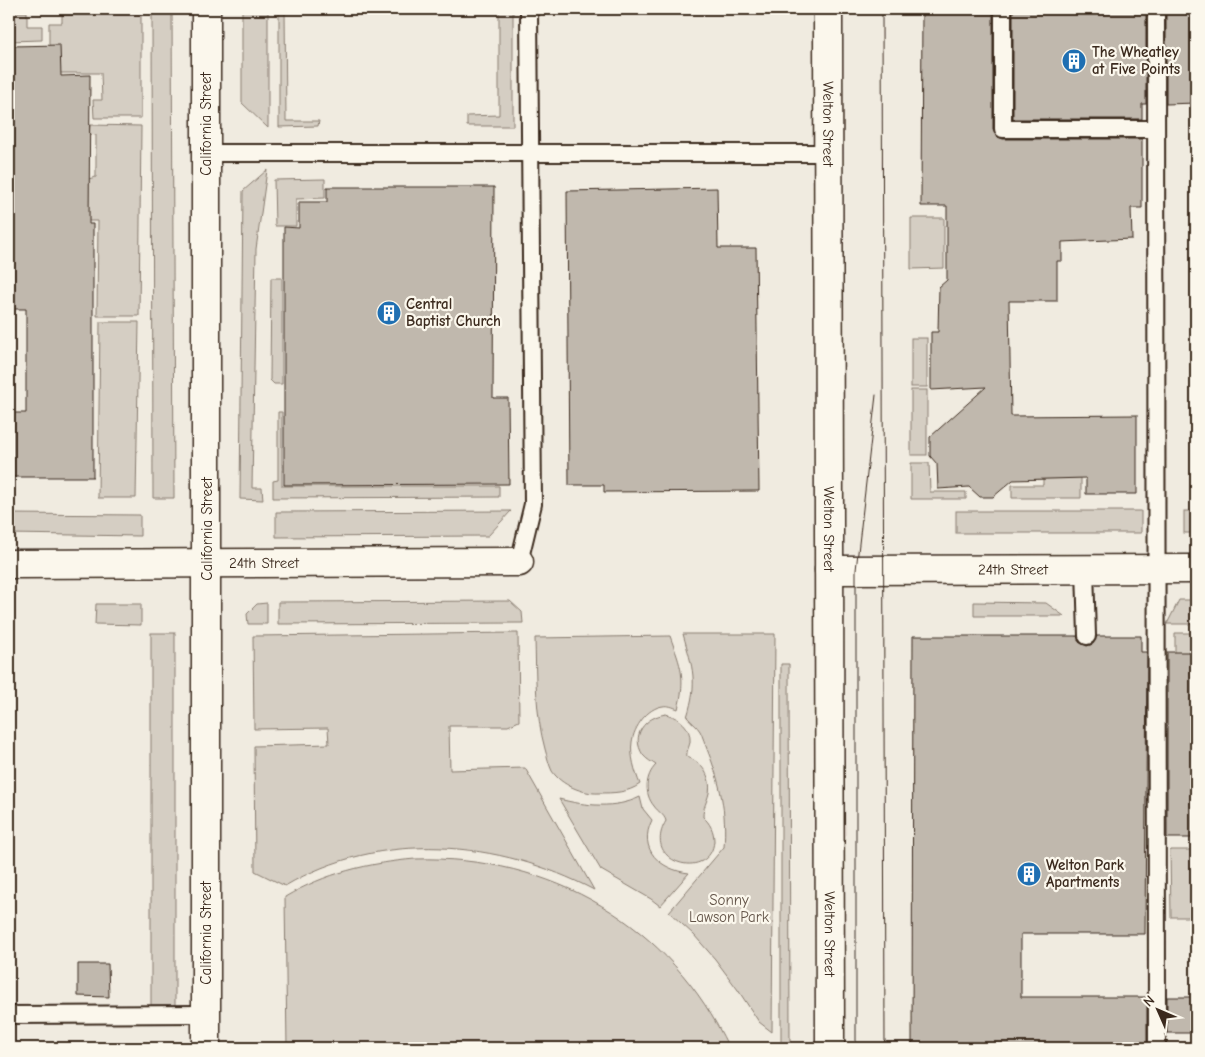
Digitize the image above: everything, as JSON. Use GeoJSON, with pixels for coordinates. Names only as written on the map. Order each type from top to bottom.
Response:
{"type":"FeatureCollection","features":[{"type":"Feature","properties":{"kind":"street","name":"California Street"},"geometry":{"type":"LineString","coordinates":[[206,9],[206,1048]]}},
{"type":"Feature","properties":{"kind":"street","name":"Welton Street"},"geometry":{"type":"LineString","coordinates":[[828,9],[830,1048]]}},
{"type":"Feature","properties":{"kind":"street","name":"24th Street"},"geometry":{"type":"LineString","coordinates":[[9,564],[519,562]]}},
{"type":"Feature","properties":{"kind":"street","name":"24th Street"},"geometry":{"type":"LineString","coordinates":[[830,570],[1196,569]]}},
{"type":"Feature","properties":{"kind":"lane"},"geometry":{"type":"LineString","coordinates":[[519,562],[533,504],[529,9]]}},
{"type":"Feature","properties":{"kind":"lane"},"geometry":{"type":"LineString","coordinates":[[1003,9],[1003,130],[1156,129]]}},
{"type":"Feature","properties":{"kind":"lane"},"geometry":{"type":"LineString","coordinates":[[1156,9],[1157,1048]]}},
{"type":"Feature","properties":{"kind":"lane"},"geometry":{"type":"LineString","coordinates":[[206,153],[829,153]]}},
{"type":"Feature","properties":{"kind":"lane"},"geometry":{"type":"LineString","coordinates":[[1085,570],[1087,636]]}},
{"type":"Feature","properties":{"kind":"lane"},"geometry":{"type":"LineString","coordinates":[[9,1015],[206,1014]]}},
{"type":"Feature","properties":{"kind":"green space"},"geometry":{"type":"Polygon","coordinates":[[[95,9],[141,9],[141,118],[94,118],[93,100],[102,100],[101,73],[49,73],[49,23],[62,23],[62,15],[95,15],[95,9]]]}},
{"type":"Feature","properties":{"kind":"green space"},"geometry":{"type":"Polygon","coordinates":[[[152,9],[172,9],[174,498],[153,498],[152,9]]]}},
{"type":"Feature","properties":{"kind":"green space"},"geometry":{"type":"Polygon","coordinates":[[[242,9],[268,9],[268,128],[242,103],[242,9]]]}},
{"type":"Feature","properties":{"kind":"green space"},"geometry":{"type":"Polygon","coordinates":[[[279,9],[285,9],[286,121],[319,121],[318,126],[279,127],[279,9]]]}},
{"type":"Feature","properties":{"kind":"green space"},"geometry":{"type":"Polygon","coordinates":[[[499,9],[513,9],[513,126],[467,126],[467,116],[499,115],[499,9]]]}},
{"type":"Feature","properties":{"kind":"green space"},"geometry":{"type":"Polygon","coordinates":[[[9,12],[27,12],[27,26],[42,26],[42,40],[9,41],[9,12]]]}},
{"type":"Feature","properties":{"kind":"green space"},"geometry":{"type":"Polygon","coordinates":[[[90,125],[141,126],[139,316],[97,316],[98,221],[49,221],[88,179],[96,177],[96,135],[89,134],[90,125]]]}},
{"type":"Feature","properties":{"kind":"green space"},"geometry":{"type":"Polygon","coordinates":[[[267,170],[256,249],[252,488],[262,488],[263,500],[240,499],[243,191],[267,170]]]}},
{"type":"Feature","properties":{"kind":"green space"},"geometry":{"type":"Polygon","coordinates":[[[325,179],[325,198],[296,199],[296,226],[275,226],[274,180],[325,179]]]}},
{"type":"Feature","properties":{"kind":"green space"},"geometry":{"type":"Polygon","coordinates":[[[911,218],[944,218],[944,268],[911,269],[911,218]]]}},
{"type":"Feature","properties":{"kind":"green space"},"geometry":{"type":"Polygon","coordinates":[[[271,278],[282,278],[282,384],[274,384],[270,380],[271,278]]]}},
{"type":"Feature","properties":{"kind":"green space"},"geometry":{"type":"Polygon","coordinates":[[[100,322],[139,322],[136,498],[98,498],[100,322]]]}},
{"type":"Feature","properties":{"kind":"green space"},"geometry":{"type":"Polygon","coordinates":[[[911,338],[927,338],[927,387],[911,387],[911,338]]]}},
{"type":"Feature","properties":{"kind":"green space"},"geometry":{"type":"Polygon","coordinates":[[[911,390],[927,390],[927,455],[911,455],[911,390]]]}},
{"type":"Feature","properties":{"kind":"green space"},"geometry":{"type":"Polygon","coordinates":[[[278,412],[282,412],[282,486],[499,486],[499,497],[273,498],[273,481],[278,480],[278,412]]]}},
{"type":"Feature","properties":{"kind":"green space"},"geometry":{"type":"Polygon","coordinates":[[[1043,447],[1081,447],[1081,498],[1012,498],[1012,485],[1043,485],[1043,447]]]}},
{"type":"Feature","properties":{"kind":"green space"},"geometry":{"type":"Polygon","coordinates":[[[911,463],[929,463],[930,492],[966,492],[966,499],[911,499],[911,463]]]}},
{"type":"Feature","properties":{"kind":"green space"},"geometry":{"type":"Polygon","coordinates":[[[511,511],[488,536],[276,537],[276,512],[511,511]]]}},
{"type":"Feature","properties":{"kind":"green space"},"geometry":{"type":"Polygon","coordinates":[[[956,511],[1141,511],[1141,533],[956,533],[956,511]]]}},
{"type":"Feature","properties":{"kind":"green space"},"geometry":{"type":"Polygon","coordinates":[[[1184,511],[1196,511],[1196,533],[1184,533],[1184,511]]]}},
{"type":"Feature","properties":{"kind":"green space"},"geometry":{"type":"Polygon","coordinates":[[[9,514],[140,515],[140,536],[9,534],[9,514]]]}},
{"type":"Feature","properties":{"kind":"green space"},"geometry":{"type":"Polygon","coordinates":[[[1179,600],[1196,600],[1196,624],[1167,624],[1179,600]]]}},
{"type":"Feature","properties":{"kind":"green space"},"geometry":{"type":"Polygon","coordinates":[[[510,601],[522,612],[523,623],[278,624],[278,602],[510,601]]]}},
{"type":"Feature","properties":{"kind":"green space"},"geometry":{"type":"Polygon","coordinates":[[[974,602],[1046,603],[1064,616],[974,616],[974,602]]]}},
{"type":"Feature","properties":{"kind":"green space"},"geometry":{"type":"Polygon","coordinates":[[[267,603],[267,624],[248,624],[247,614],[257,604],[267,603]]]}},
{"type":"Feature","properties":{"kind":"green space"},"geometry":{"type":"Polygon","coordinates":[[[96,604],[141,604],[141,625],[95,624],[96,604]]]}},
{"type":"Feature","properties":{"kind":"green space"},"geometry":{"type":"Polygon","coordinates":[[[151,633],[175,633],[175,1005],[151,1005],[151,633]]]}},
{"type":"Feature","properties":{"kind":"green space"},"geometry":{"type":"Polygon","coordinates":[[[518,633],[519,721],[508,726],[449,726],[450,770],[525,768],[594,890],[557,873],[519,860],[480,852],[440,848],[400,849],[360,856],[322,868],[285,886],[255,871],[254,746],[329,744],[328,728],[254,729],[253,636],[518,633]]]}},
{"type":"Feature","properties":{"kind":"green space"},"geometry":{"type":"Polygon","coordinates":[[[1175,633],[1196,633],[1196,649],[1190,649],[1189,716],[1175,716],[1175,633]]]}},
{"type":"Feature","properties":{"kind":"green space","name":"Sonny Lawson Park"},"geometry":{"type":"Polygon","coordinates":[[[683,634],[775,634],[772,1032],[759,1022],[715,959],[694,935],[669,912],[724,847],[725,834],[722,797],[716,773],[700,731],[687,717],[692,694],[693,675],[683,634]]]}},
{"type":"Feature","properties":{"kind":"green space"},"geometry":{"type":"Polygon","coordinates":[[[670,636],[682,680],[678,709],[663,706],[652,710],[642,719],[635,730],[632,752],[640,784],[620,792],[593,793],[573,788],[561,780],[551,769],[539,722],[535,638],[670,636]]]}},
{"type":"Feature","properties":{"kind":"green space","name":"Sonny Lawson Park"},"geometry":{"type":"Polygon","coordinates":[[[781,664],[789,664],[790,1048],[781,1048],[781,664]]]}},
{"type":"Feature","properties":{"kind":"green space"},"geometry":{"type":"Polygon","coordinates":[[[666,714],[680,720],[686,727],[690,736],[687,757],[697,762],[705,771],[710,787],[703,817],[711,828],[714,841],[710,854],[702,861],[691,864],[679,863],[669,857],[662,848],[660,836],[666,821],[651,801],[647,791],[650,774],[656,765],[643,755],[639,748],[639,734],[642,728],[652,719],[666,714]]]}},
{"type":"Feature","properties":{"kind":"green space","name":"Sonny Lawson Park"},"geometry":{"type":"Polygon","coordinates":[[[640,797],[643,809],[652,820],[648,831],[648,841],[654,857],[669,868],[689,873],[660,906],[601,870],[559,799],[590,805],[611,805],[640,797]]]}},
{"type":"Feature","properties":{"kind":"green space"},"geometry":{"type":"Polygon","coordinates":[[[1170,850],[1196,850],[1196,917],[1171,917],[1170,850]]]}},
{"type":"Feature","properties":{"kind":"green space"},"geometry":{"type":"Polygon","coordinates":[[[415,859],[465,861],[513,869],[559,884],[601,906],[640,933],[675,966],[704,1004],[729,1048],[287,1048],[285,897],[316,881],[348,870],[381,863],[415,859]]]}},
{"type":"Feature","properties":{"kind":"building"},"geometry":{"type":"Polygon","coordinates":[[[922,9],[993,9],[993,129],[998,137],[1003,139],[1142,139],[1142,208],[1131,208],[1132,239],[1062,242],[1062,261],[1057,261],[1057,301],[1009,301],[1011,416],[1137,415],[1137,494],[1086,494],[1086,478],[1013,480],[993,497],[980,497],[969,487],[938,489],[937,464],[930,456],[930,437],[986,387],[931,390],[931,332],[938,332],[939,287],[947,280],[947,206],[921,206],[922,9]]]}},
{"type":"Feature","properties":{"kind":"building","name":"The Wheatley at Five Points"},"geometry":{"type":"Polygon","coordinates":[[[1013,9],[1146,9],[1146,104],[1142,104],[1142,119],[1013,119],[1013,9]]]}},
{"type":"Feature","properties":{"kind":"building"},"geometry":{"type":"Polygon","coordinates":[[[1166,9],[1196,9],[1196,103],[1166,104],[1166,9]]]}},
{"type":"Feature","properties":{"kind":"building"},"geometry":{"type":"Polygon","coordinates":[[[60,45],[61,76],[90,75],[89,224],[93,224],[93,477],[9,477],[9,413],[26,413],[26,309],[9,309],[9,78],[12,78],[12,46],[60,45]]]}},
{"type":"Feature","properties":{"kind":"building","name":"Central Baptist Church"},"geometry":{"type":"Polygon","coordinates":[[[327,187],[494,187],[493,398],[508,398],[509,484],[284,485],[284,227],[299,228],[299,202],[327,202],[327,187]]]}},
{"type":"Feature","properties":{"kind":"building"},"geometry":{"type":"Polygon","coordinates":[[[717,188],[718,248],[756,248],[759,491],[604,492],[604,485],[569,485],[567,191],[717,188]]]}},
{"type":"Feature","properties":{"kind":"building","name":"Welton Park Apartments"},"geometry":{"type":"Polygon","coordinates":[[[913,636],[1077,636],[1079,642],[1087,646],[1093,644],[1097,636],[1141,636],[1141,652],[1147,652],[1145,934],[1021,934],[1021,997],[1147,997],[1147,1048],[912,1048],[913,636]]]}},
{"type":"Feature","properties":{"kind":"building"},"geometry":{"type":"Polygon","coordinates":[[[1167,652],[1196,652],[1196,838],[1167,838],[1167,652]]]}},
{"type":"Feature","properties":{"kind":"building"},"geometry":{"type":"Polygon","coordinates":[[[78,964],[108,964],[109,997],[78,996],[78,964]]]}},
{"type":"Feature","properties":{"kind":"building"},"geometry":{"type":"Polygon","coordinates":[[[1167,997],[1196,997],[1196,1033],[1167,1033],[1167,997]]]}},
{"type":"Feature","properties":{"kind":"tram line"},"geometry":{"type":"LineString","coordinates":[[882,9],[885,1048]]}},
{"type":"Feature","properties":{"kind":"tram line"},"geometry":{"type":"LineString","coordinates":[[856,1048],[856,570],[876,395]]}},
{"type":"Feature","properties":{"kind":"place","name":"The Wheatley at Five Points"},"geometry":{"type":"Point","coordinates":[1074,61]}},
{"type":"Feature","properties":{"kind":"place","name":"Central Baptist Church"},"geometry":{"type":"Point","coordinates":[389,313]}},
{"type":"Feature","properties":{"kind":"place","name":"Welton Park Apartments"},"geometry":{"type":"Point","coordinates":[1029,874]}}]}
